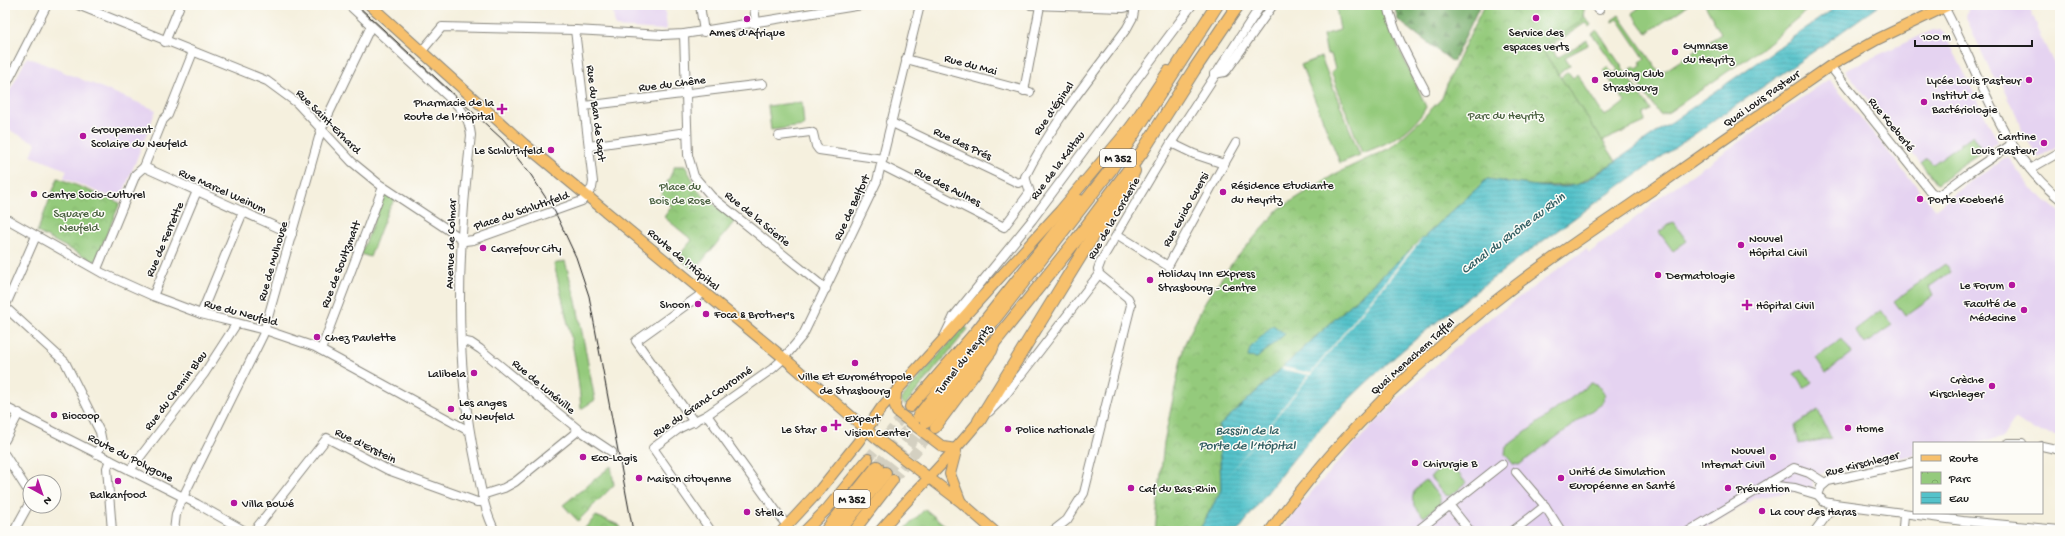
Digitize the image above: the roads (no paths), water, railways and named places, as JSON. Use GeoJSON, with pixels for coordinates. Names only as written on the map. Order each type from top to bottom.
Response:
{"type":"FeatureCollection","features":[{"type":"Feature","properties":{"kind":"highway","name":"Tunnel du Heyritz"},"geometry":{"type":"LineString","coordinates":[[923,418],[1007,303],[1111,168],[1218,5]]}},
{"type":"Feature","properties":{"kind":"highway","name":"M 352"},"geometry":{"type":"LineString","coordinates":[[1142,152],[1194,70],[1238,5]]}},
{"type":"Feature","properties":{"kind":"highway","name":"Tunnel du Heyritz"},"geometry":{"type":"LineString","coordinates":[[923,418],[997,339],[1077,239],[1142,152]]}},
{"type":"Feature","properties":{"kind":"highway"},"geometry":{"type":"LineString","coordinates":[[980,421],[1091,239],[1126,188],[1142,152]]}},
{"type":"Feature","properties":{"kind":"highway","name":"M 352"},"geometry":{"type":"LineString","coordinates":[[826,531],[881,470]]}},
{"type":"Feature","properties":{"kind":"highway","name":"M 352"},"geometry":{"type":"LineString","coordinates":[[839,531],[881,470]]}},
{"type":"Feature","properties":{"kind":"main road"},"geometry":{"type":"LineString","coordinates":[[370,5],[420,52]]}},
{"type":"Feature","properties":{"kind":"main road"},"geometry":{"type":"LineString","coordinates":[[923,418],[975,332],[1098,176],[1213,5]]}},
{"type":"Feature","properties":{"kind":"main road","name":"Quai Louis Pasteur"},"geometry":{"type":"LineString","coordinates":[[1598,227],[1830,66],[1878,39],[1945,6]]}},
{"type":"Feature","properties":{"kind":"main road","name":"Route de l'Hôpital"},"geometry":{"type":"LineString","coordinates":[[420,52],[485,110],[586,196],[866,429],[928,478]]}},
{"type":"Feature","properties":{"kind":"main road"},"geometry":{"type":"LineString","coordinates":[[784,528],[819,491],[858,442],[873,418],[1060,210],[1133,124]]}},
{"type":"Feature","properties":{"kind":"main road","name":"Quai Menachem Taffel"},"geometry":{"type":"LineString","coordinates":[[1270,531],[1310,478],[1341,442],[1403,380],[1465,325],[1499,298],[1598,227]]}},
{"type":"Feature","properties":{"kind":"main road"},"geometry":{"type":"LineString","coordinates":[[896,392],[895,406],[897,412],[942,447],[956,449],[950,474],[961,502]]}},
{"type":"Feature","properties":{"kind":"main road","name":"Rue de la Corderie"},"geometry":{"type":"LineString","coordinates":[[880,531],[980,421]]}},
{"type":"Feature","properties":{"kind":"main road"},"geometry":{"type":"LineString","coordinates":[[805,531],[827,508],[881,470]]}},
{"type":"Feature","properties":{"kind":"main road"},"geometry":{"type":"LineString","coordinates":[[854,531],[881,470]]}},
{"type":"Feature","properties":{"kind":"main road"},"geometry":{"type":"LineString","coordinates":[[928,478],[961,502],[994,531]]}},
{"type":"Feature","properties":{"kind":"street"},"geometry":{"type":"LineString","coordinates":[[5,87],[47,5]]}},
{"type":"Feature","properties":{"kind":"street","name":"Rue Saint-Erhard"},"geometry":{"type":"LineString","coordinates":[[78,5],[165,42],[267,81],[297,102],[321,130],[352,162],[383,187],[461,240]]}},
{"type":"Feature","properties":{"kind":"street"},"geometry":{"type":"LineString","coordinates":[[165,42],[180,5]]}},
{"type":"Feature","properties":{"kind":"street","name":"Avenue de Colmar"},"geometry":{"type":"LineString","coordinates":[[349,5],[454,102],[467,117],[471,135],[461,240],[461,341],[469,431],[483,498],[495,531]]}},
{"type":"Feature","properties":{"kind":"street"},"geometry":{"type":"LineString","coordinates":[[700,5],[704,32]]}},
{"type":"Feature","properties":{"kind":"street"},"geometry":{"type":"LineString","coordinates":[[754,5],[756,24]]}},
{"type":"Feature","properties":{"kind":"street"},"geometry":{"type":"LineString","coordinates":[[420,52],[442,27],[575,30],[668,35],[704,32],[756,24],[862,5]]}},
{"type":"Feature","properties":{"kind":"street","name":"Rue de Belfort"},"geometry":{"type":"LineString","coordinates":[[783,359],[803,335],[876,185],[890,122],[920,5]]}},
{"type":"Feature","properties":{"kind":"street"},"geometry":{"type":"LineString","coordinates":[[1031,5],[1123,8],[1136,6]]}},
{"type":"Feature","properties":{"kind":"street","name":"Rue de la Kaltau"},"geometry":{"type":"LineString","coordinates":[[942,340],[954,316],[1036,214],[1192,5]]}},
{"type":"Feature","properties":{"kind":"street","name":"Rue de la Corderie"},"geometry":{"type":"LineString","coordinates":[[980,421],[1004,397],[1099,274],[1098,269],[1101,261],[1118,235],[1171,143],[1214,74],[1261,5]]}},
{"type":"Feature","properties":{"kind":"street"},"geometry":{"type":"LineString","coordinates":[[1214,74],[1225,72],[1227,70],[1273,5]]}},
{"type":"Feature","properties":{"kind":"street"},"geometry":{"type":"LineString","coordinates":[[1388,5],[1392,21],[1425,90]]}},
{"type":"Feature","properties":{"kind":"street","name":"Rue du Mai"},"geometry":{"type":"LineString","coordinates":[[906,59],[1027,92],[1040,6]]}},
{"type":"Feature","properties":{"kind":"street","name":"Rue d'Épinal"},"geometry":{"type":"LineString","coordinates":[[1004,227],[1028,196],[1030,189],[1026,180],[1038,151],[1067,108],[1127,28],[1133,17],[1136,6]]}},
{"type":"Feature","properties":{"kind":"street"},"geometry":{"type":"LineString","coordinates":[[1945,6],[1995,113],[2012,144],[2030,169],[2060,199]]}},
{"type":"Feature","properties":{"kind":"street","name":"Rue de Mulhouse"},"geometry":{"type":"LineString","coordinates":[[174,531],[176,514],[183,497],[265,330],[321,130],[371,26]]}},
{"type":"Feature","properties":{"kind":"street","name":"Rue du Ban de Sapt"},"geometry":{"type":"LineString","coordinates":[[575,30],[593,182],[592,188],[586,196]]}},
{"type":"Feature","properties":{"kind":"street","name":"Rue de la Scierie"},"geometry":{"type":"LineString","coordinates":[[684,34],[687,132],[690,163],[694,176],[702,187],[826,289]]}},
{"type":"Feature","properties":{"kind":"street"},"geometry":{"type":"LineString","coordinates":[[97,269],[136,174],[144,167],[164,120],[168,115],[194,52]]}},
{"type":"Feature","properties":{"kind":"street","name":"Rue Koeberlé"},"geometry":{"type":"LineString","coordinates":[[1830,66],[1932,192],[1938,196],[2012,144]]}},
{"type":"Feature","properties":{"kind":"street","name":"Rue du Chêne"},"geometry":{"type":"LineString","coordinates":[[584,106],[763,84]]}},
{"type":"Feature","properties":{"kind":"street","name":"Rue des Prés"},"geometry":{"type":"LineString","coordinates":[[890,122],[1018,183],[1026,180]]}},
{"type":"Feature","properties":{"kind":"street"},"geometry":{"type":"LineString","coordinates":[[589,146],[687,132]]}},
{"type":"Feature","properties":{"kind":"street","name":"Rue des Aulnes"},"geometry":{"type":"LineString","coordinates":[[779,136],[810,132],[813,133],[816,146],[819,150],[882,162],[1004,227]]}},
{"type":"Feature","properties":{"kind":"street","name":"Rue Guido Guersi"},"geometry":{"type":"LineString","coordinates":[[1118,235],[1168,266],[1224,164],[1194,154],[1171,143]]}},
{"type":"Feature","properties":{"kind":"street"},"geometry":{"type":"LineString","coordinates":[[1224,164],[1236,143]]}},
{"type":"Feature","properties":{"kind":"street"},"geometry":{"type":"LineString","coordinates":[[2030,169],[2060,152]]}},
{"type":"Feature","properties":{"kind":"street","name":"Rue Marcel Weinum"},"geometry":{"type":"LineString","coordinates":[[144,167],[292,234]]}},
{"type":"Feature","properties":{"kind":"street","name":"Rue de Soultzmatt"},"geometry":{"type":"LineString","coordinates":[[321,350],[383,187]]}},
{"type":"Feature","properties":{"kind":"street","name":"Rue de Ferrette"},"geometry":{"type":"LineString","coordinates":[[153,296],[197,191]]}},
{"type":"Feature","properties":{"kind":"street","name":"Place du Schluthfeld"},"geometry":{"type":"LineString","coordinates":[[461,240],[473,240],[530,220],[582,201],[586,196]]}},
{"type":"Feature","properties":{"kind":"street"},"geometry":{"type":"LineString","coordinates":[[201,314],[243,212]]}},
{"type":"Feature","properties":{"kind":"street","name":"Rue du Neufeld"},"geometry":{"type":"LineString","coordinates":[[5,218],[97,269],[153,296],[201,314],[265,330],[321,350],[469,431]]}},
{"type":"Feature","properties":{"kind":"street"},"geometry":{"type":"LineString","coordinates":[[36,236],[5,307],[69,368],[100,432],[102,442],[97,454]]}},
{"type":"Feature","properties":{"kind":"street"},"geometry":{"type":"LineString","coordinates":[[1053,531],[1067,520],[1084,493],[1131,305],[1128,298],[1099,274]]}},
{"type":"Feature","properties":{"kind":"street"},"geometry":{"type":"LineString","coordinates":[[694,422],[636,341],[703,293]]}},
{"type":"Feature","properties":{"kind":"street","name":"Rue du Chemin Bleu"},"geometry":{"type":"LineString","coordinates":[[130,470],[204,374],[237,323]]}},
{"type":"Feature","properties":{"kind":"street","name":"Rue de Lunéville"},"geometry":{"type":"LineString","coordinates":[[461,341],[471,343],[480,349],[579,430],[612,452]]}},
{"type":"Feature","properties":{"kind":"street","name":"Rue du Grand Couronné"},"geometry":{"type":"LineString","coordinates":[[711,531],[653,448],[680,428],[707,415],[783,359]]}},
{"type":"Feature","properties":{"kind":"street","name":"Route du Polygone"},"geometry":{"type":"LineString","coordinates":[[5,407],[183,497],[245,531]]}},
{"type":"Feature","properties":{"kind":"street"},"geometry":{"type":"LineString","coordinates":[[5,440],[19,414]]}},
{"type":"Feature","properties":{"kind":"street"},"geometry":{"type":"LineString","coordinates":[[707,415],[784,528]]}},
{"type":"Feature","properties":{"kind":"street"},"geometry":{"type":"LineString","coordinates":[[483,498],[515,482],[579,430]]}},
{"type":"Feature","properties":{"kind":"street","name":"Rue d'Erstein"},"geometry":{"type":"LineString","coordinates":[[254,531],[327,438],[388,470],[477,502],[483,498]]}},
{"type":"Feature","properties":{"kind":"street"},"geometry":{"type":"LineString","coordinates":[[2043,446],[2060,450]]}},
{"type":"Feature","properties":{"kind":"street"},"geometry":{"type":"LineString","coordinates":[[5,454],[22,481]]}},
{"type":"Feature","properties":{"kind":"street"},"geometry":{"type":"LineString","coordinates":[[110,460],[106,468],[112,531]]}},
{"type":"Feature","properties":{"kind":"street","name":"Rue Kirschleger"},"geometry":{"type":"LineString","coordinates":[[1835,504],[1824,502],[1818,494],[1821,487],[1825,483],[1913,462]]}},
{"type":"Feature","properties":{"kind":"street"},"geometry":{"type":"LineString","coordinates":[[1421,528],[1502,464]]}},
{"type":"Feature","properties":{"kind":"street"},"geometry":{"type":"LineString","coordinates":[[1689,531],[1794,468],[1809,473],[1825,483]]}},
{"type":"Feature","properties":{"kind":"street"},"geometry":{"type":"LineString","coordinates":[[1516,472],[1545,506],[1561,531]]}},
{"type":"Feature","properties":{"kind":"street"},"geometry":{"type":"LineString","coordinates":[[1770,482],[1776,486],[1795,488],[1818,494]]}},
{"type":"Feature","properties":{"kind":"street"},"geometry":{"type":"LineString","coordinates":[[1815,531],[1835,504],[1904,514],[1970,517],[2060,530]]}},
{"type":"Feature","properties":{"kind":"street"},"geometry":{"type":"LineString","coordinates":[[1450,506],[1470,531]]}},
{"type":"Feature","properties":{"kind":"street"},"geometry":{"type":"LineString","coordinates":[[1513,531],[1545,506]]}},
{"type":"Feature","properties":{"kind":"street"},"geometry":{"type":"LineString","coordinates":[[14,531],[23,514]]}},
{"type":"Feature","properties":{"kind":"street"},"geometry":{"type":"LineString","coordinates":[[1904,514],[1903,528],[1905,531]]}},
{"type":"Feature","properties":{"kind":"water"},"geometry":{"type":"Polygon","coordinates":[[[1839,5],[1879,5],[1536,246],[1480,288],[1398,354],[1346,402],[1311,439],[1238,531],[1199,531],[1221,490],[1219,426],[1487,179],[1544,187],[1566,187],[1586,181],[1839,5]]]}},
{"type":"Feature","properties":{"kind":"water"},"geometry":{"type":"Polygon","coordinates":[[[1273,325],[1285,334],[1257,358],[1248,357],[1250,348],[1273,325]]]}},
{"type":"Feature","properties":{"kind":"tunnel"},"geometry":{"type":"LineString","coordinates":[[868,459],[910,407]]}},
{"type":"Feature","properties":{"kind":"tunnel"},"geometry":{"type":"LineString","coordinates":[[877,467],[919,416]]}},
{"type":"Feature","properties":{"kind":"tunnel"},"geometry":{"type":"LineString","coordinates":[[885,473],[926,422]]}},
{"type":"Feature","properties":{"kind":"tunnel"},"geometry":{"type":"LineString","coordinates":[[893,480],[933,430]]}},
{"type":"Feature","properties":{"kind":"tram line"},"geometry":{"type":"LineString","coordinates":[[357,5],[503,140],[531,175],[555,212],[576,257],[589,296],[633,531]]}},
{"type":"Feature","properties":{"kind":"place","name":"Service des espaces verts"},"geometry":{"type":"Point","coordinates":[1536,18]}},
{"type":"Feature","properties":{"kind":"place","name":"Ames d'Afrique"},"geometry":{"type":"Point","coordinates":[747,19]}},
{"type":"Feature","properties":{"kind":"place","name":"Gymnase du Heyritz"},"geometry":{"type":"Point","coordinates":[1675,52]}},
{"type":"Feature","properties":{"kind":"place","name":"Rowing Club Strasbourg"},"geometry":{"type":"Point","coordinates":[1595,80]}},
{"type":"Feature","properties":{"kind":"place","name":"Lycée Louis Pasteur"},"geometry":{"type":"Point","coordinates":[2029,80]}},
{"type":"Feature","properties":{"kind":"place","name":"Institut de Bactériologie"},"geometry":{"type":"Point","coordinates":[1924,102]}},
{"type":"Feature","properties":{"kind":"place","name":"Pharmacie de la Route de l’Hôpital"},"geometry":{"type":"Point","coordinates":[502,109]}},
{"type":"Feature","properties":{"kind":"place","name":"Groupement Scolaire du Neufeld"},"geometry":{"type":"Point","coordinates":[83,136]}},
{"type":"Feature","properties":{"kind":"place","name":"Cantine Louis Pasteur"},"geometry":{"type":"Point","coordinates":[2044,143]}},
{"type":"Feature","properties":{"kind":"place","name":"Le Schluthfeld"},"geometry":{"type":"Point","coordinates":[551,150]}},
{"type":"Feature","properties":{"kind":"place","name":"Résidence Etudiante du Heyritz"},"geometry":{"type":"Point","coordinates":[1223,192]}},
{"type":"Feature","properties":{"kind":"place","name":"Centre Socio-Culturel"},"geometry":{"type":"Point","coordinates":[34,194]}},
{"type":"Feature","properties":{"kind":"place","name":"Porte Koeberlé"},"geometry":{"type":"Point","coordinates":[1920,199]}},
{"type":"Feature","properties":{"kind":"place","name":"Nouvel Hôpital Civil"},"geometry":{"type":"Point","coordinates":[1741,245]}},
{"type":"Feature","properties":{"kind":"place","name":"Carrefour City"},"geometry":{"type":"Point","coordinates":[483,248]}},
{"type":"Feature","properties":{"kind":"place","name":"Dermatologie"},"geometry":{"type":"Point","coordinates":[1658,275]}},
{"type":"Feature","properties":{"kind":"place","name":"Holiday Inn Express Strasbourg - Centre"},"geometry":{"type":"Point","coordinates":[1150,280]}},
{"type":"Feature","properties":{"kind":"place","name":"Le Forum"},"geometry":{"type":"Point","coordinates":[2012,285]}},
{"type":"Feature","properties":{"kind":"place","name":"Shoon"},"geometry":{"type":"Point","coordinates":[698,304]}},
{"type":"Feature","properties":{"kind":"place","name":"Hôpital Civil"},"geometry":{"type":"Point","coordinates":[1747,305]}},
{"type":"Feature","properties":{"kind":"place","name":"Faculté de Médecine"},"geometry":{"type":"Point","coordinates":[2024,310]}},
{"type":"Feature","properties":{"kind":"place","name":"Foca & Brother's"},"geometry":{"type":"Point","coordinates":[706,314]}},
{"type":"Feature","properties":{"kind":"place","name":"Chez Paulette"},"geometry":{"type":"Point","coordinates":[317,337]}},
{"type":"Feature","properties":{"kind":"place","name":"Ville Et Eurométropole de Strasbourg"},"geometry":{"type":"Point","coordinates":[855,363]}},
{"type":"Feature","properties":{"kind":"place","name":"Lalibela"},"geometry":{"type":"Point","coordinates":[474,373]}},
{"type":"Feature","properties":{"kind":"place","name":"Crèche Kirschleger"},"geometry":{"type":"Point","coordinates":[1992,386]}},
{"type":"Feature","properties":{"kind":"place","name":"Les anges du Neufeld"},"geometry":{"type":"Point","coordinates":[451,409]}},
{"type":"Feature","properties":{"kind":"place","name":"Biocoop"},"geometry":{"type":"Point","coordinates":[54,415]}},
{"type":"Feature","properties":{"kind":"place","name":"Expert Vision Center"},"geometry":{"type":"Point","coordinates":[836,425]}},
{"type":"Feature","properties":{"kind":"place","name":"Home"},"geometry":{"type":"Point","coordinates":[1848,428]}},
{"type":"Feature","properties":{"kind":"place","name":"Le Star"},"geometry":{"type":"Point","coordinates":[824,429]}},
{"type":"Feature","properties":{"kind":"place","name":"Police nationale"},"geometry":{"type":"Point","coordinates":[1008,429]}},
{"type":"Feature","properties":{"kind":"place","name":"Eco-Logis"},"geometry":{"type":"Point","coordinates":[583,457]}},
{"type":"Feature","properties":{"kind":"place","name":"Nouvel Internat Civil"},"geometry":{"type":"Point","coordinates":[1773,457]}},
{"type":"Feature","properties":{"kind":"place","name":"Chirurgie B"},"geometry":{"type":"Point","coordinates":[1415,463]}},
{"type":"Feature","properties":{"kind":"place","name":"Maison citoyenne"},"geometry":{"type":"Point","coordinates":[639,478]}},
{"type":"Feature","properties":{"kind":"place","name":"Unité de Simulation Européenne en Santé"},"geometry":{"type":"Point","coordinates":[1561,478]}},
{"type":"Feature","properties":{"kind":"place","name":"Balkanfood"},"geometry":{"type":"Point","coordinates":[118,481]}},
{"type":"Feature","properties":{"kind":"place","name":"Caf du Bas-Rhin"},"geometry":{"type":"Point","coordinates":[1131,488]}},
{"type":"Feature","properties":{"kind":"place","name":"Prévention"},"geometry":{"type":"Point","coordinates":[1728,488]}},
{"type":"Feature","properties":{"kind":"place","name":"Villa Bowé"},"geometry":{"type":"Point","coordinates":[234,503]}},
{"type":"Feature","properties":{"kind":"place","name":"La cour des Haras"},"geometry":{"type":"Point","coordinates":[1762,511]}},
{"type":"Feature","properties":{"kind":"place","name":"Stella"},"geometry":{"type":"Point","coordinates":[747,512]}},
{"type":"Feature","properties":{"kind":"park label","name":"Parc du Heyritz"},"geometry":{"type":"Point","coordinates":[1506,115]}},
{"type":"Feature","properties":{"kind":"park label","name":"Place du Bois de Rose"},"geometry":{"type":"Point","coordinates":[680,193]}},
{"type":"Feature","properties":{"kind":"park label","name":"Square du Neufeld"},"geometry":{"type":"Point","coordinates":[79,220]}},
{"type":"Feature","properties":{"kind":"water label","name":"Canal du Rhône au Rhin"},"geometry":{"type":"Point","coordinates":[1512,232]}},
{"type":"Feature","properties":{"kind":"water label","name":"Bassin de la Porte de l’Hôpital"},"geometry":{"type":"Point","coordinates":[1247,436]}}]}
